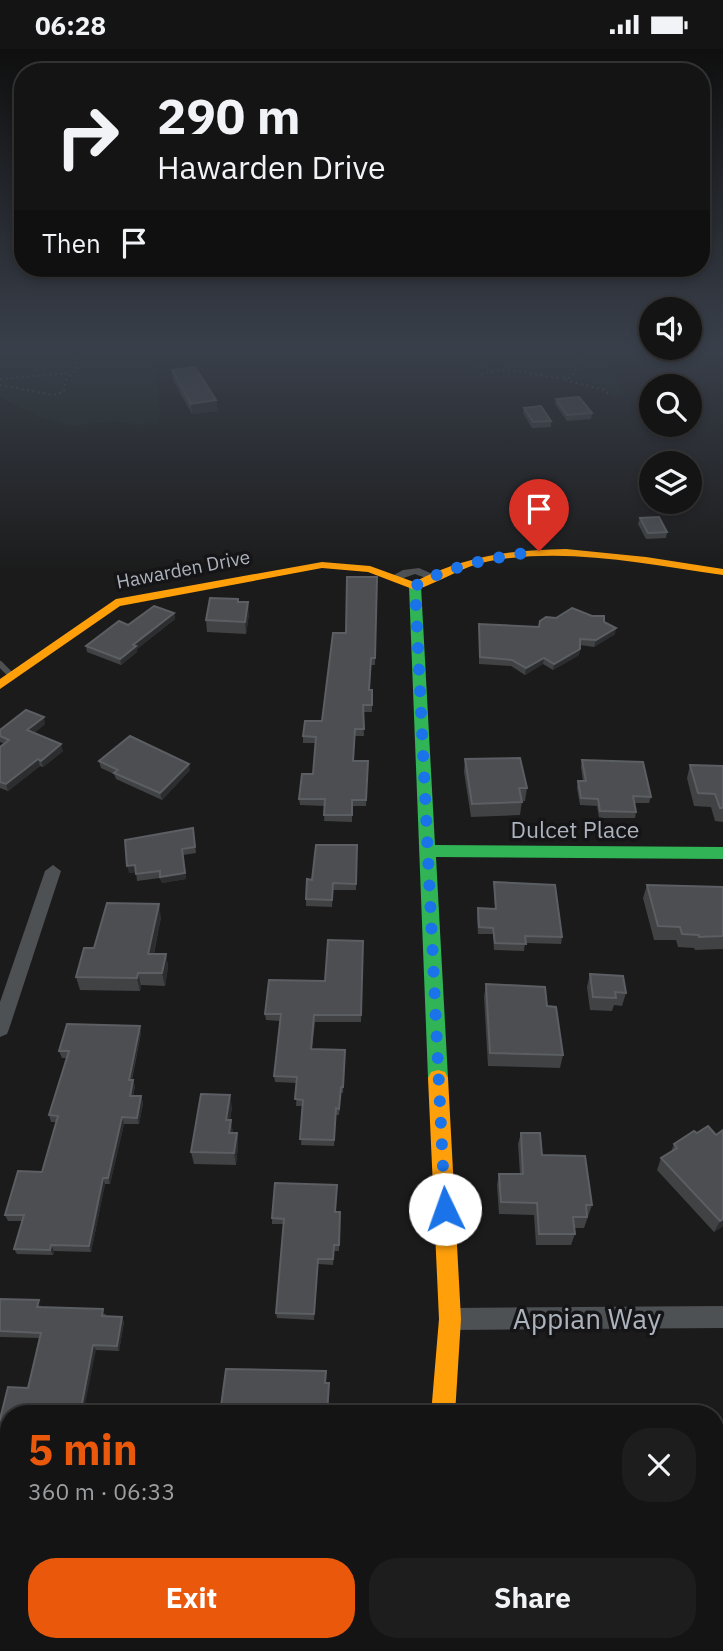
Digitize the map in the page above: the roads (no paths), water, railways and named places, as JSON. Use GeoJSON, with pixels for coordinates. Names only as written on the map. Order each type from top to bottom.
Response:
{"type":"FeatureCollection","features":[{"type":"Feature","properties":{"kind":"street","name":"Hawarden Drive"},"geometry":{"type":"LineString","coordinates":[[6,680],[116,603],[322,565],[356,565],[398,576],[415,586],[431,576],[481,561],[539,551],[589,553],[723,572]]}},
{"type":"Feature","properties":{"kind":"street","name":"Hawarden Drive"},"geometry":{"type":"LineString","coordinates":[[398,576],[406,571],[422,571],[431,576]]}},
{"type":"Feature","properties":{"kind":"street"},"geometry":{"type":"LineString","coordinates":[[415,586],[450,1319],[444,1405]]}},
{"type":"Feature","properties":{"kind":"street","name":"Dulcet Place"},"geometry":{"type":"LineString","coordinates":[[427,851],[723,853]]}},
{"type":"Feature","properties":{"kind":"street"},"geometry":{"type":"LineString","coordinates":[[0,1030],[53,871]]}},
{"type":"Feature","properties":{"kind":"street","name":"Appian Way"},"geometry":{"type":"LineString","coordinates":[[450,1319],[723,1317]]}},
{"type":"Feature","properties":{"kind":"lane"},"geometry":{"type":"LineString","coordinates":[[0,664],[6,680]]}}]}
